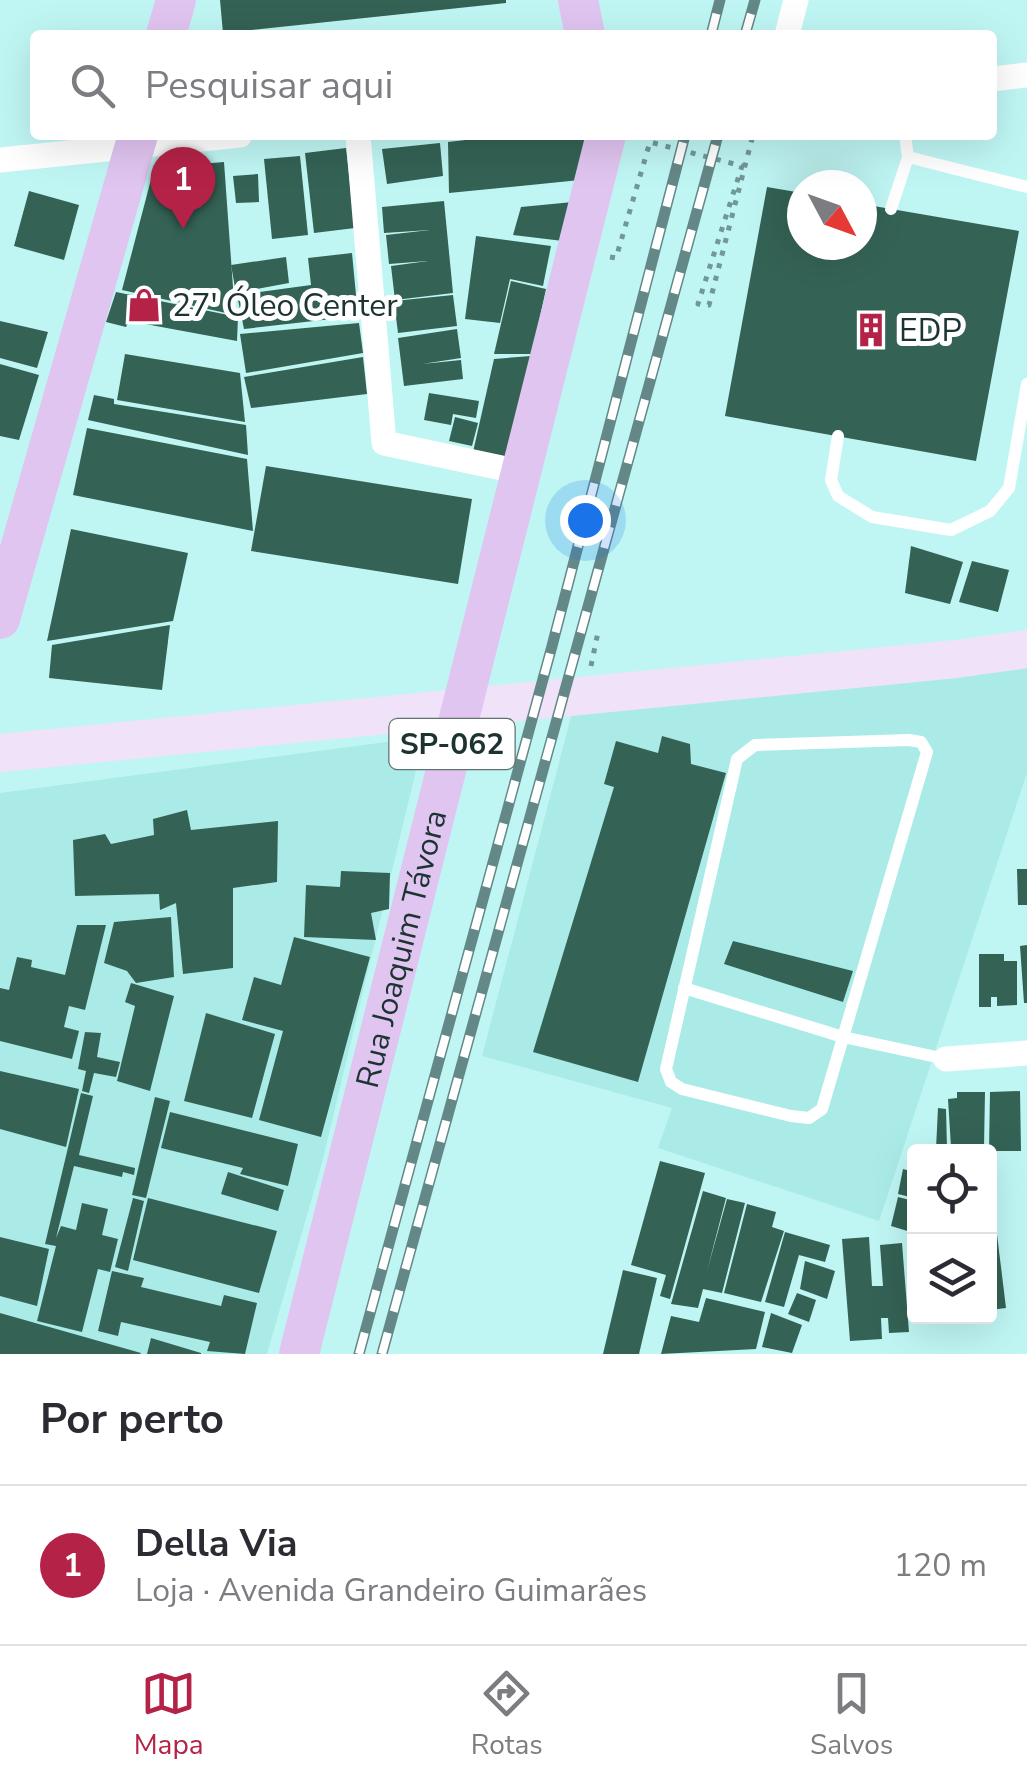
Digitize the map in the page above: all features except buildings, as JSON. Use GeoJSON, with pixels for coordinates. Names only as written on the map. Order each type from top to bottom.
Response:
{"type":"FeatureCollection","features":[{"type":"Feature","properties":{"kind":"main road"},"geometry":{"type":"LineString","coordinates":[[167,30],[176,0]]}},
{"type":"Feature","properties":{"kind":"main road"},"geometry":{"type":"LineString","coordinates":[[578,0],[584,30]]}},
{"type":"Feature","properties":{"kind":"main road"},"geometry":{"type":"LineString","coordinates":[[0,619],[136,140]]}},
{"type":"Feature","properties":{"kind":"main road","name":"Rua Joaquim Távora"},"geometry":{"type":"LineString","coordinates":[[299,1354],[605,140]]}},
{"type":"Feature","properties":{"kind":"main road"},"geometry":{"type":"LineString","coordinates":[[17,752],[1027,649]]}},
{"type":"Feature","properties":{"kind":"street"},"geometry":{"type":"LineString","coordinates":[[788,30],[796,0]]}},
{"type":"Feature","properties":{"kind":"street"},"geometry":{"type":"LineString","coordinates":[[997,78],[1027,75]]}},
{"type":"Feature","properties":{"kind":"street"},"geometry":{"type":"LineString","coordinates":[[0,160],[136,140]]}},
{"type":"Feature","properties":{"kind":"street"},"geometry":{"type":"LineString","coordinates":[[358,140],[384,444],[521,472]]}},
{"type":"Feature","properties":{"kind":"street"},"geometry":{"type":"LineString","coordinates":[[946,1059],[1027,1053]]}},
{"type":"Feature","properties":{"kind":"lane"},"geometry":{"type":"LineString","coordinates":[[892,209],[908,157],[906,140]]}},
{"type":"Feature","properties":{"kind":"lane"},"geometry":{"type":"LineString","coordinates":[[908,157],[1027,187]]}},
{"type":"Feature","properties":{"kind":"lane"},"geometry":{"type":"LineString","coordinates":[[838,436],[831,480],[838,496],[872,517],[951,530],[990,511],[1009,488],[1027,384]]}},
{"type":"Feature","properties":{"kind":"lane"},"geometry":{"type":"LineString","coordinates":[[921,742],[927,752],[843,1037],[822,1109],[809,1118],[682,1089],[671,1082],[666,1069],[737,759],[755,745],[921,742]]}},
{"type":"Feature","properties":{"kind":"lane"},"geometry":{"type":"LineString","coordinates":[[684,988],[843,1037],[946,1059]]}},
{"type":"Feature","properties":{"kind":"path"},"geometry":{"type":"LineString","coordinates":[[616,258],[650,142],[742,166],[698,304],[709,306],[752,140]]}},
{"type":"Feature","properties":{"kind":"path"},"geometry":{"type":"LineString","coordinates":[[575,668],[592,666],[598,632]]}},
{"type":"Feature","properties":{"kind":"shaded area"},"geometry":{"type":"Polygon","coordinates":[[[1027,661],[1027,773],[879,1221],[658,1148],[672,1108],[482,1056],[572,713],[1027,661]]]}},
{"type":"Feature","properties":{"kind":"shaded area"},"geometry":{"type":"Polygon","coordinates":[[[424,737],[322,1163],[267,1354],[0,1354],[0,793],[424,737]]]}},
{"type":"Feature","properties":{"kind":"railway"},"geometry":{"type":"LineString","coordinates":[[712,30],[720,0]]}},
{"type":"Feature","properties":{"kind":"railway"},"geometry":{"type":"LineString","coordinates":[[746,30],[755,0]]}},
{"type":"Feature","properties":{"kind":"railway"},"geometry":{"type":"LineString","coordinates":[[359,1354],[552,646],[684,140]]}},
{"type":"Feature","properties":{"kind":"railway"},"geometry":{"type":"LineString","coordinates":[[382,1354],[717,140]]}},
{"type":"Feature","properties":{"kind":"place","name":"Della Via"},"geometry":{"type":"Point","coordinates":[183,229]}},
{"type":"Feature","properties":{"kind":"place","name":"27' Óleo Center"},"geometry":{"type":"Point","coordinates":[144,305]}},
{"type":"Feature","properties":{"kind":"place","name":"EDP"},"geometry":{"type":"Point","coordinates":[871,330]}}]}
